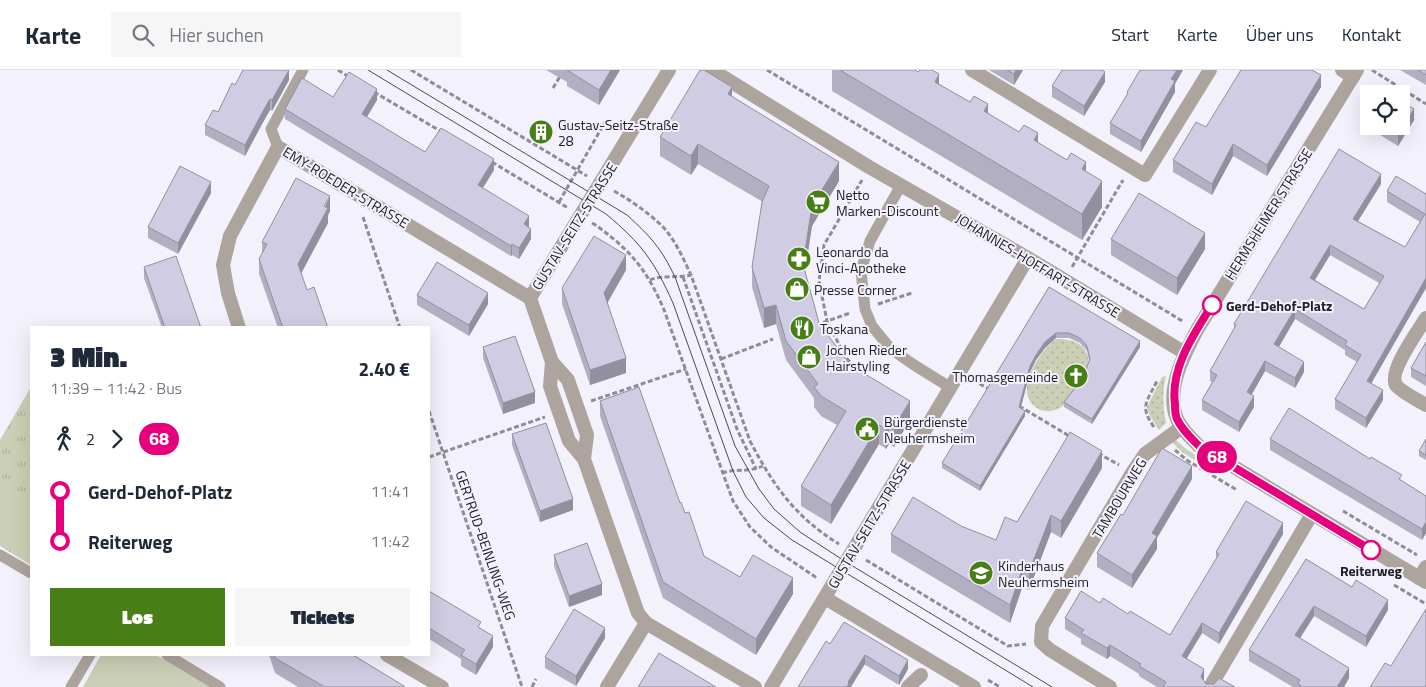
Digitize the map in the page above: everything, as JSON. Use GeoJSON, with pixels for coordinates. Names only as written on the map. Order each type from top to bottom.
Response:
{"type":"FeatureCollection","features":[{"type":"Feature","properties":{"kind":"street","name":"GUSTAV-SEITZ-STRASSE"},"geometry":{"type":"LineString","coordinates":[[584,459],[587,435],[568,380],[552,362],[530,298],[669,70]]}},
{"type":"Feature","properties":{"kind":"street","name":"JOHANNES-HOFFART-STRASSE"},"geometry":{"type":"LineString","coordinates":[[712,70],[901,185],[1064,279],[1185,353]]}},
{"type":"Feature","properties":{"kind":"street"},"geometry":{"type":"LineString","coordinates":[[972,70],[1145,175],[1210,70]]}},
{"type":"Feature","properties":{"kind":"street","name":"HERMSHEIMER STRASSE"},"geometry":{"type":"LineString","coordinates":[[1351,72],[1185,353],[1178,369],[1174,394],[1176,417],[1182,427],[1199,446],[1312,514],[1424,576]]}},
{"type":"Feature","properties":{"kind":"street","name":"EMY-ROEDER-STRASSE"},"geometry":{"type":"LineString","coordinates":[[238,326],[228,293],[223,265],[230,236],[278,147],[530,298]]}},
{"type":"Feature","properties":{"kind":"street","name":"GUSTAV-SEITZ-STRASSE"},"geometry":{"type":"LineString","coordinates":[[771,687],[1028,258]]}},
{"type":"Feature","properties":{"kind":"street"},"geometry":{"type":"LineString","coordinates":[[1426,318],[1396,368],[1394,378],[1398,387],[1426,405]]}},
{"type":"Feature","properties":{"kind":"street","name":"GUSTAV-SEITZ-STRASSE"},"geometry":{"type":"LineString","coordinates":[[552,362],[550,386],[568,441],[584,459],[638,612],[646,623]]}},
{"type":"Feature","properties":{"kind":"street","name":"TAMBOURWEG"},"geometry":{"type":"LineString","coordinates":[[1041,642],[1042,626],[1132,473],[1145,454],[1182,427]]}},
{"type":"Feature","properties":{"kind":"street"},"geometry":{"type":"LineString","coordinates":[[1210,687],[1312,514]]}},
{"type":"Feature","properties":{"kind":"street"},"geometry":{"type":"LineString","coordinates":[[828,592],[974,687]]}},
{"type":"Feature","properties":{"kind":"street"},"geometry":{"type":"LineString","coordinates":[[607,687],[646,623],[755,687]]}},
{"type":"Feature","properties":{"kind":"street"},"geometry":{"type":"LineString","coordinates":[[1041,642],[1050,650],[1110,687]]}},
{"type":"Feature","properties":{"kind":"street"},"geometry":{"type":"LineString","coordinates":[[389,656],[442,687]]}},
{"type":"Feature","properties":{"kind":"street"},"geometry":{"type":"LineString","coordinates":[[908,687],[921,675]]}},
{"type":"Feature","properties":{"kind":"lane"},"geometry":{"type":"LineString","coordinates":[[278,147],[271,129],[303,70]]}},
{"type":"Feature","properties":{"kind":"lane"},"geometry":{"type":"LineString","coordinates":[[901,185],[870,241],[863,264],[861,271],[864,309],[872,326],[890,348],[951,388]]}},
{"type":"Feature","properties":{"kind":"lane"},"geometry":{"type":"LineString","coordinates":[[0,555],[30,572]]}},
{"type":"Feature","properties":{"kind":"lane"},"geometry":{"type":"LineString","coordinates":[[71,687],[89,656]]}},
{"type":"Feature","properties":{"kind":"lane"},"geometry":{"type":"LineString","coordinates":[[169,656],[220,687]]}},
{"type":"Feature","properties":{"kind":"lane"},"geometry":{"type":"LineString","coordinates":[[921,675],[930,660]]}},
{"type":"Feature","properties":{"kind":"path"},"geometry":{"type":"LineString","coordinates":[[338,70],[355,80]]}},
{"type":"Feature","properties":{"kind":"path"},"geometry":{"type":"LineString","coordinates":[[411,70],[629,200],[661,224],[679,250],[691,274],[750,441],[763,466],[784,497],[796,510],[825,535],[1008,646],[1041,642]]}},
{"type":"Feature","properties":{"kind":"path"},"geometry":{"type":"LineString","coordinates":[[553,88],[564,70]]}},
{"type":"Feature","properties":{"kind":"path"},"geometry":{"type":"LineString","coordinates":[[767,70],[1197,330]]}},
{"type":"Feature","properties":{"kind":"path"},"geometry":{"type":"LineString","coordinates":[[1372,70],[1426,104]]}},
{"type":"Feature","properties":{"kind":"path"},"geometry":{"type":"LineString","coordinates":[[372,90],[447,135]]}},
{"type":"Feature","properties":{"kind":"path"},"geometry":{"type":"LineString","coordinates":[[489,160],[558,202],[605,122]]}},
{"type":"Feature","properties":{"kind":"path"},"geometry":{"type":"LineString","coordinates":[[1064,279],[1131,167]]}},
{"type":"Feature","properties":{"kind":"path"},"geometry":{"type":"LineString","coordinates":[[355,193],[399,326]]}},
{"type":"Feature","properties":{"kind":"path"},"geometry":{"type":"LineString","coordinates":[[580,217],[598,226],[628,251],[640,264],[650,280],[667,316],[733,501],[750,527],[771,547],[828,592]]}},
{"type":"Feature","properties":{"kind":"path"},"geometry":{"type":"LineString","coordinates":[[650,280],[655,277],[683,277],[691,274]]}},
{"type":"Feature","properties":{"kind":"path"},"geometry":{"type":"LineString","coordinates":[[683,277],[740,437],[756,469]]}},
{"type":"Feature","properties":{"kind":"path"},"geometry":{"type":"LineString","coordinates":[[721,359],[773,339]]}},
{"type":"Feature","properties":{"kind":"path"},"geometry":{"type":"LineString","coordinates":[[960,372],[995,392]]}},
{"type":"Feature","properties":{"kind":"path"},"geometry":{"type":"LineString","coordinates":[[1012,402],[1072,438]]}},
{"type":"Feature","properties":{"kind":"path","name":"GERTRUD-BEINLING-WEG"},"geometry":{"type":"LineString","coordinates":[[430,414],[522,687]]}},
{"type":"Feature","properties":{"kind":"path"},"geometry":{"type":"LineString","coordinates":[[1098,453],[1132,473]]}},
{"type":"Feature","properties":{"kind":"path"},"geometry":{"type":"LineString","coordinates":[[722,473],[728,471],[753,471],[763,466]]}},
{"type":"Feature","properties":{"kind":"path"},"geometry":{"type":"LineString","coordinates":[[1342,510],[1418,555]]}},
{"type":"Feature","properties":{"kind":"path"},"geometry":{"type":"LineString","coordinates":[[984,678],[1000,687]]}},
{"type":"Feature","properties":{"kind":"path"},"geometry":{"type":"LineString","coordinates":[[532,687],[536,679]]}},
{"type":"Feature","properties":{"kind":"green space"},"geometry":{"type":"Polygon","coordinates":[[[1056,339],[1074,342],[1085,349],[1088,361],[1086,374],[1081,387],[1072,398],[1061,407],[1051,411],[1044,411],[1035,407],[1028,397],[1028,379],[1037,360],[1056,339]]]}},
{"type":"Feature","properties":{"kind":"green space"},"geometry":{"type":"Polygon","coordinates":[[[1166,376],[1163,400],[1166,423],[1159,430],[1150,416],[1147,407],[1162,377],[1166,376]]]}},
{"type":"Feature","properties":{"kind":"green space"},"geometry":{"type":"Polygon","coordinates":[[[30,389],[30,564],[0,546],[0,440],[30,389]]]}},
{"type":"Feature","properties":{"kind":"green space"},"geometry":{"type":"Polygon","coordinates":[[[1175,439],[1204,461],[1201,464],[1182,452],[1172,442],[1175,439]]]}},
{"type":"Feature","properties":{"kind":"green space"},"geometry":{"type":"Polygon","coordinates":[[[0,486],[30,495],[30,553],[0,541],[0,486]]]}},
{"type":"Feature","properties":{"kind":"green space"},"geometry":{"type":"Polygon","coordinates":[[[100,656],[158,656],[209,687],[83,687],[100,656]]]}},
{"type":"Feature","properties":{"kind":"building"},"geometry":{"type":"Polygon","coordinates":[[[243,70],[289,70],[272,100],[270,99],[245,145],[205,125],[213,110],[218,112],[232,83],[235,85],[243,70]]]}},
{"type":"Feature","properties":{"kind":"building"},"geometry":{"type":"Polygon","coordinates":[[[567,70],[611,70],[599,90],[567,70]]]}},
{"type":"Feature","properties":{"kind":"building"},"geometry":{"type":"Polygon","coordinates":[[[700,70],[704,70],[732,87],[728,94],[839,162],[812,206],[803,264],[819,323],[850,365],[910,401],[894,427],[889,424],[886,429],[879,425],[831,505],[801,486],[846,411],[821,396],[814,387],[818,384],[786,341],[776,305],[764,308],[752,267],[762,202],[769,186],[698,144],[691,156],[660,137],[700,70]]]}},
{"type":"Feature","properties":{"kind":"building"},"geometry":{"type":"Polygon","coordinates":[[[840,70],[915,70],[918,72],[920,70],[932,70],[939,74],[935,82],[970,102],[974,96],[988,104],[984,111],[1019,132],[1024,125],[1038,133],[1034,140],[1067,160],[1071,153],[1086,162],[1082,169],[1102,181],[1082,214],[840,70]]]}},
{"type":"Feature","properties":{"kind":"building"},"geometry":{"type":"Polygon","coordinates":[[[1007,70],[1016,70],[1014,74],[1007,70]]]}},
{"type":"Feature","properties":{"kind":"building"},"geometry":{"type":"Polygon","coordinates":[[[1062,70],[1102,70],[1105,72],[1084,106],[1052,86],[1062,70]]]}},
{"type":"Feature","properties":{"kind":"building"},"geometry":{"type":"Polygon","coordinates":[[[1140,70],[1177,70],[1171,79],[1175,81],[1141,141],[1110,123],[1140,70]]]}},
{"type":"Feature","properties":{"kind":"building"},"geometry":{"type":"Polygon","coordinates":[[[1241,70],[1312,70],[1321,75],[1267,165],[1233,144],[1212,184],[1173,160],[1196,122],[1206,127],[1241,70]]]}},
{"type":"Feature","properties":{"kind":"building"},"geometry":{"type":"Polygon","coordinates":[[[1418,70],[1426,70],[1426,75],[1418,70]]]}},
{"type":"Feature","properties":{"kind":"building"},"geometry":{"type":"Polygon","coordinates":[[[349,72],[377,89],[362,114],[425,152],[441,128],[494,159],[478,185],[529,216],[524,224],[531,229],[519,248],[512,244],[511,246],[285,109],[302,78],[333,97],[349,72]]]}},
{"type":"Feature","properties":{"kind":"building"},"geometry":{"type":"Polygon","coordinates":[[[1410,107],[1414,109],[1410,116],[1410,107]]]}},
{"type":"Feature","properties":{"kind":"building"},"geometry":{"type":"Polygon","coordinates":[[[1339,149],[1381,174],[1353,219],[1405,247],[1425,214],[1387,191],[1396,176],[1426,194],[1426,278],[1367,381],[1383,390],[1366,418],[1335,399],[1361,355],[1345,345],[1347,341],[1295,309],[1274,344],[1304,362],[1295,378],[1265,361],[1247,392],[1254,396],[1239,422],[1202,400],[1217,375],[1210,371],[1236,325],[1234,324],[1339,149]],[[1330,245],[1310,278],[1364,309],[1384,276],[1330,245]]]}},
{"type":"Feature","properties":{"kind":"building"},"geometry":{"type":"Polygon","coordinates":[[[180,166],[211,182],[178,243],[148,227],[180,166]]]}},
{"type":"Feature","properties":{"kind":"building"},"geometry":{"type":"Polygon","coordinates":[[[296,178],[330,196],[324,206],[328,208],[298,264],[307,290],[314,287],[327,326],[282,326],[259,259],[267,244],[262,242],[296,178]]]}},
{"type":"Feature","properties":{"kind":"building"},"geometry":{"type":"Polygon","coordinates":[[[1139,193],[1205,233],[1177,278],[1111,239],[1139,193]]]}},
{"type":"Feature","properties":{"kind":"building"},"geometry":{"type":"Polygon","coordinates":[[[594,236],[626,255],[604,293],[626,358],[590,370],[562,288],[594,236]]]}},
{"type":"Feature","properties":{"kind":"building"},"geometry":{"type":"Polygon","coordinates":[[[176,256],[200,326],[164,326],[144,267],[176,256]]]}},
{"type":"Feature","properties":{"kind":"building"},"geometry":{"type":"Polygon","coordinates":[[[437,262],[488,293],[469,325],[417,295],[437,262]]]}},
{"type":"Feature","properties":{"kind":"building"},"geometry":{"type":"Polygon","coordinates":[[[1049,287],[1140,341],[1092,419],[1064,402],[1082,379],[1090,359],[1087,346],[1080,338],[1069,333],[1056,333],[1045,342],[1030,366],[1019,407],[1025,411],[980,486],[942,463],[1049,287]]]}},
{"type":"Feature","properties":{"kind":"building"},"geometry":{"type":"Polygon","coordinates":[[[515,336],[535,392],[503,403],[483,347],[515,336]]]}},
{"type":"Feature","properties":{"kind":"building"},"geometry":{"type":"Polygon","coordinates":[[[1426,342],[1426,376],[1411,368],[1426,342]]]}},
{"type":"Feature","properties":{"kind":"building"},"geometry":{"type":"Polygon","coordinates":[[[639,387],[680,503],[685,513],[689,512],[704,556],[740,577],[753,555],[793,578],[756,639],[663,582],[600,401],[639,387]]]}},
{"type":"Feature","properties":{"kind":"building"},"geometry":{"type":"Polygon","coordinates":[[[1289,408],[1370,459],[1371,457],[1402,475],[1399,479],[1426,496],[1426,522],[1422,529],[1270,439],[1289,408]]]}},
{"type":"Feature","properties":{"kind":"building"},"geometry":{"type":"Polygon","coordinates":[[[546,423],[573,499],[540,511],[512,434],[546,423]]]}},
{"type":"Feature","properties":{"kind":"building"},"geometry":{"type":"Polygon","coordinates":[[[1070,432],[1102,451],[1061,521],[1051,515],[1029,572],[1022,570],[1010,605],[891,534],[913,497],[961,526],[996,540],[1005,517],[1017,522],[1070,432]]]}},
{"type":"Feature","properties":{"kind":"building"},"geometry":{"type":"Polygon","coordinates":[[[1426,439],[1426,455],[1419,451],[1426,439]]]}},
{"type":"Feature","properties":{"kind":"building"},"geometry":{"type":"Polygon","coordinates":[[[1162,448],[1192,466],[1152,533],[1157,536],[1132,575],[1097,553],[1121,514],[1123,515],[1162,448]]]}},
{"type":"Feature","properties":{"kind":"building"},"geometry":{"type":"Polygon","coordinates":[[[1246,501],[1283,523],[1219,633],[1202,623],[1182,656],[1204,669],[1201,677],[1206,684],[1214,684],[1219,678],[1235,687],[1163,687],[1166,682],[1139,666],[1141,664],[1110,645],[1107,648],[1081,633],[1084,630],[1065,618],[1081,591],[1100,603],[1103,598],[1128,614],[1130,611],[1170,635],[1219,554],[1216,552],[1246,501]]]}},
{"type":"Feature","properties":{"kind":"building"},"geometry":{"type":"Polygon","coordinates":[[[587,543],[602,584],[569,596],[554,555],[587,543]]]}},
{"type":"Feature","properties":{"kind":"building"},"geometry":{"type":"Polygon","coordinates":[[[1306,559],[1352,587],[1356,580],[1388,600],[1366,636],[1314,606],[1295,635],[1349,668],[1337,687],[1303,687],[1298,684],[1300,680],[1249,650],[1306,559]]]}},
{"type":"Feature","properties":{"kind":"building"},"geometry":{"type":"Polygon","coordinates":[[[430,592],[481,622],[478,627],[493,636],[476,664],[461,655],[465,650],[430,629],[430,592]]]}},
{"type":"Feature","properties":{"kind":"building"},"geometry":{"type":"Polygon","coordinates":[[[574,609],[605,628],[576,676],[545,657],[574,609]]]}},
{"type":"Feature","properties":{"kind":"building"},"geometry":{"type":"Polygon","coordinates":[[[1426,609],[1425,687],[1370,687],[1385,663],[1391,666],[1426,609]]]}},
{"type":"Feature","properties":{"kind":"building"},"geometry":{"type":"Polygon","coordinates":[[[844,622],[908,660],[899,676],[865,655],[848,682],[847,687],[798,687],[826,641],[830,644],[844,622]]]}},
{"type":"Feature","properties":{"kind":"building"},"geometry":{"type":"Polygon","coordinates":[[[659,653],[716,687],[638,687],[659,653]]]}},
{"type":"Feature","properties":{"kind":"building"},"geometry":{"type":"Polygon","coordinates":[[[274,656],[355,656],[404,687],[325,687],[274,656]]]}},
{"type":"Feature","properties":{"kind":"tram line"},"geometry":{"type":"LineString","coordinates":[[368,70],[606,214],[638,244],[653,264],[673,303],[733,471],[746,497],[764,518],[792,540],[1033,687]]}},
{"type":"Feature","properties":{"kind":"tram line"},"geometry":{"type":"LineString","coordinates":[[387,70],[627,215],[649,237],[660,250],[675,277],[735,446],[759,489],[774,509],[800,532],[846,562],[1052,687]]}},
{"type":"Feature","properties":{"kind":"bus line","name":"68"},"geometry":{"type":"LineString","coordinates":[[1212,305],[1197,330],[1178,369],[1174,394],[1176,417],[1182,427],[1199,446],[1371,550]]}},
{"type":"Feature","properties":{"kind":"place","name":"Gustav-Seitz-Straße 28"},"geometry":{"type":"Point","coordinates":[541,132]}},
{"type":"Feature","properties":{"kind":"place","name":"Netto Marken-Discount"},"geometry":{"type":"Point","coordinates":[818,202]}},
{"type":"Feature","properties":{"kind":"place","name":"Leonardo da Vinci-Apotheke"},"geometry":{"type":"Point","coordinates":[799,259]}},
{"type":"Feature","properties":{"kind":"place","name":"Presse Corner"},"geometry":{"type":"Point","coordinates":[797,289]}},
{"type":"Feature","properties":{"kind":"place","name":"Gerd-Dehof-Platz"},"geometry":{"type":"Point","coordinates":[1212,305]}},
{"type":"Feature","properties":{"kind":"place","name":"Toskana"},"geometry":{"type":"Point","coordinates":[802,328]}},
{"type":"Feature","properties":{"kind":"place","name":"Jochen Rieder Hairstyling"},"geometry":{"type":"Point","coordinates":[809,357]}},
{"type":"Feature","properties":{"kind":"place","name":"Thomasgemeinde"},"geometry":{"type":"Point","coordinates":[1076,376]}},
{"type":"Feature","properties":{"kind":"place","name":"Bürgerdienste Neuhermsheim"},"geometry":{"type":"Point","coordinates":[867,429]}},
{"type":"Feature","properties":{"kind":"place","name":"Reiterweg"},"geometry":{"type":"Point","coordinates":[1371,550]}},
{"type":"Feature","properties":{"kind":"place","name":"Kinderhaus Neuhermsheim"},"geometry":{"type":"Point","coordinates":[981,573]}}]}
